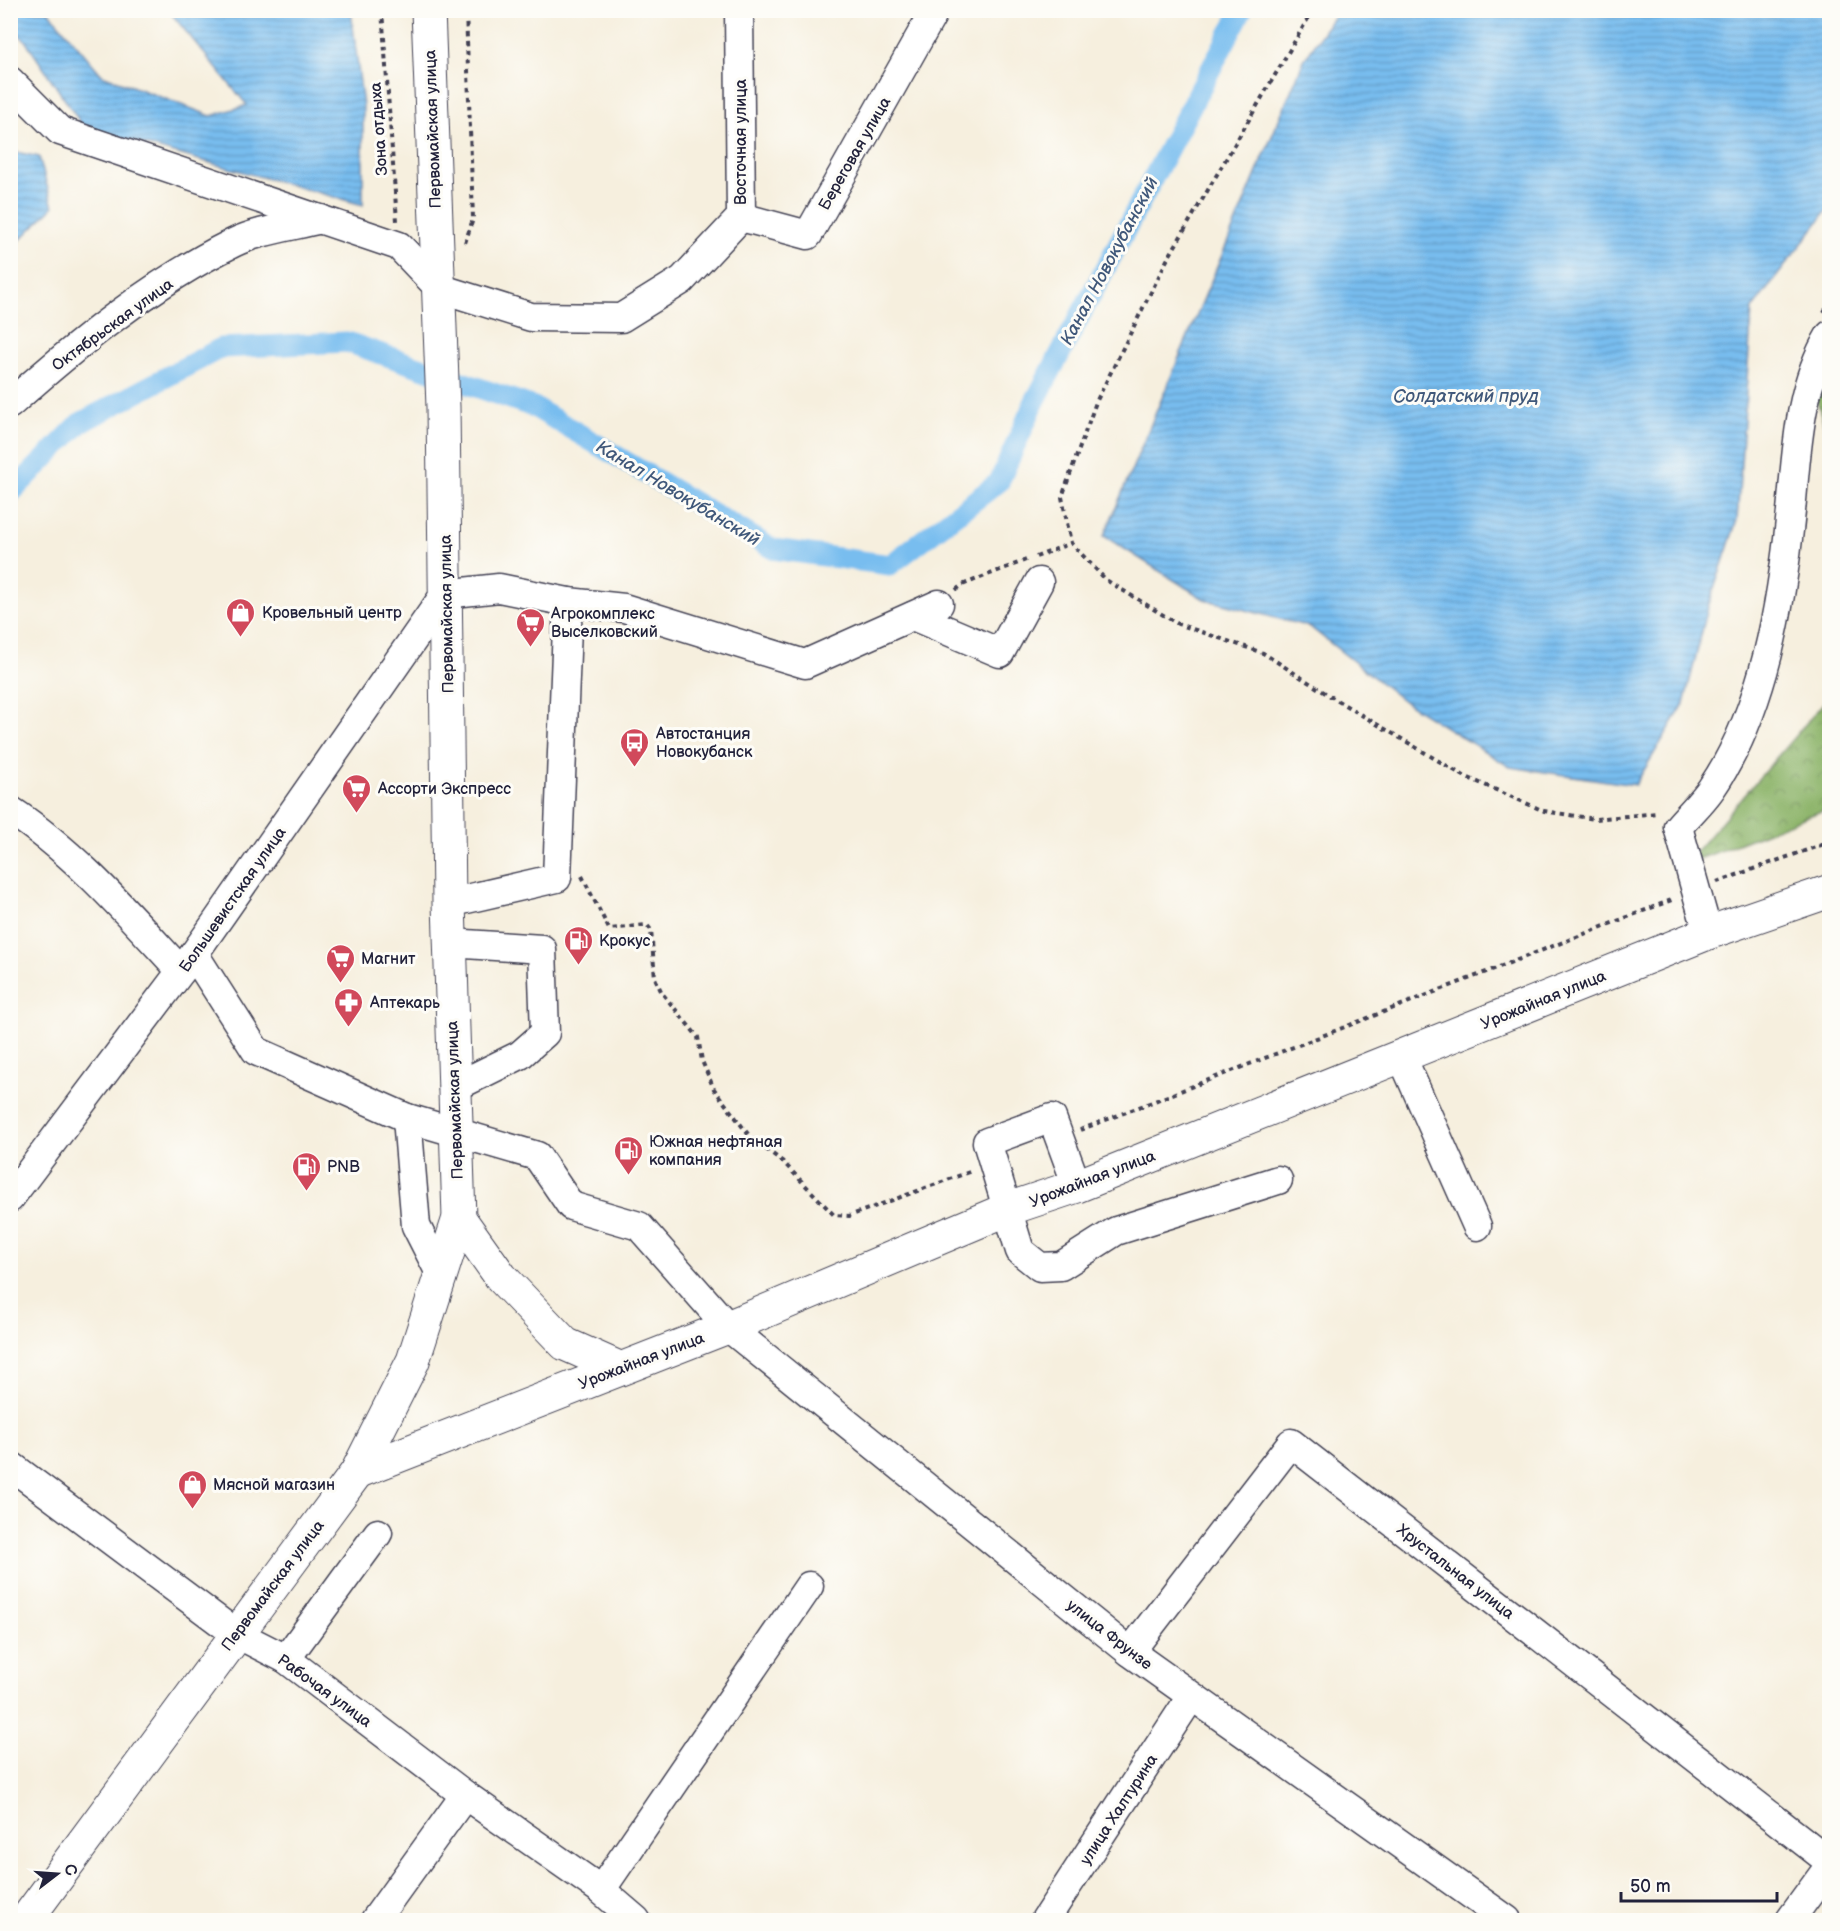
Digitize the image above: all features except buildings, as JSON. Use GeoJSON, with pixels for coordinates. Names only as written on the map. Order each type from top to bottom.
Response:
{"type":"FeatureCollection","features":[{"type":"Feature","properties":{"kind":"main road","name":"Первомайская улица"},"geometry":{"type":"LineString","coordinates":[[30,1919],[235,1633],[357,1472],[413,1361],[459,1218],[453,1088],[449,903],[440,325],[428,10]]}},
{"type":"Feature","properties":{"kind":"main road","name":"Урожайная улица"},"geometry":{"type":"LineString","coordinates":[[357,1472],[728,1327],[1008,1209],[1077,1186],[1708,933],[1830,891]]}},
{"type":"Feature","properties":{"kind":"main road"},"geometry":{"type":"LineString","coordinates":[[459,1218],[501,1277],[565,1344],[619,1368]]}},
{"type":"Feature","properties":{"kind":"street","name":"Восточная улица"},"geometry":{"type":"LineString","coordinates":[[439,288],[531,316],[621,318],[682,280],[741,217],[740,10]]}},
{"type":"Feature","properties":{"kind":"street","name":"Береговая улица"},"geometry":{"type":"LineString","coordinates":[[741,217],[808,235],[935,10]]}},
{"type":"Feature","properties":{"kind":"street"},"geometry":{"type":"LineString","coordinates":[[10,81],[60,131],[399,246],[439,288]]}},
{"type":"Feature","properties":{"kind":"street","name":"Октябрьская улица"},"geometry":{"type":"LineString","coordinates":[[10,404],[48,370],[150,292],[234,242],[321,219]]}},
{"type":"Feature","properties":{"kind":"street"},"geometry":{"type":"LineString","coordinates":[[1708,933],[1678,827],[1711,789],[1746,727],[1771,640],[1787,555],[1800,424],[1807,385],[1830,335]]}},
{"type":"Feature","properties":{"kind":"street"},"geometry":{"type":"LineString","coordinates":[[914,616],[1000,653],[1038,582]]}},
{"type":"Feature","properties":{"kind":"street"},"geometry":{"type":"LineString","coordinates":[[445,594],[499,588],[568,602],[624,608],[806,664],[939,604]]}},
{"type":"Feature","properties":{"kind":"street","name":"Большевистская улица"},"geometry":{"type":"LineString","coordinates":[[10,1198],[187,963],[445,594]]}},
{"type":"Feature","properties":{"kind":"street"},"geometry":{"type":"LineString","coordinates":[[449,903],[557,878],[568,602]]}},
{"type":"Feature","properties":{"kind":"street","name":"улица Фрунзе"},"geometry":{"type":"LineString","coordinates":[[10,810],[27,821],[108,891],[187,963],[256,1051],[407,1118],[455,1134],[537,1156],[571,1206],[639,1226],[728,1327],[1130,1652],[1508,1920]]}},
{"type":"Feature","properties":{"kind":"street"},"geometry":{"type":"LineString","coordinates":[[450,943],[542,949],[545,1033],[520,1055],[453,1088]]}},
{"type":"Feature","properties":{"kind":"street"},"geometry":{"type":"LineString","coordinates":[[1401,1055],[1477,1226]]}},
{"type":"Feature","properties":{"kind":"street"},"geometry":{"type":"LineString","coordinates":[[407,1118],[416,1226],[441,1275]]}},
{"type":"Feature","properties":{"kind":"street"},"geometry":{"type":"LineString","coordinates":[[1077,1186],[1052,1118],[987,1143],[1020,1251],[1040,1267],[1061,1266],[1116,1231],[1278,1180]]}},
{"type":"Feature","properties":{"kind":"street","name":"Хрустальная улица"},"geometry":{"type":"LineString","coordinates":[[1130,1652],[1291,1443],[1830,1863],[1790,1920]]}},
{"type":"Feature","properties":{"kind":"street","name":"Рабочая улица"},"geometry":{"type":"LineString","coordinates":[[10,1465],[235,1633],[286,1659],[465,1795],[601,1890],[636,1920]]}},
{"type":"Feature","properties":{"kind":"street"},"geometry":{"type":"LineString","coordinates":[[286,1659],[378,1533]]}},
{"type":"Feature","properties":{"kind":"street"},"geometry":{"type":"LineString","coordinates":[[601,1890],[809,1586]]}},
{"type":"Feature","properties":{"kind":"street","name":"улица Халтурина"},"geometry":{"type":"LineString","coordinates":[[1045,1920],[1191,1697]]}},
{"type":"Feature","properties":{"kind":"street"},"geometry":{"type":"LineString","coordinates":[[375,1920],[465,1795]]}},
{"type":"Feature","properties":{"kind":"path","name":"Зона отдыха"},"geometry":{"type":"LineString","coordinates":[[382,10],[399,246]]}},
{"type":"Feature","properties":{"kind":"path"},"geometry":{"type":"LineString","coordinates":[[462,250],[473,219],[466,10]]}},
{"type":"Feature","properties":{"kind":"path"},"geometry":{"type":"LineString","coordinates":[[1313,10],[1167,260],[1096,402],[1062,497],[1071,543],[1106,580],[1178,624],[1263,653],[1464,776],[1544,811],[1595,819],[1657,814]]}},
{"type":"Feature","properties":{"kind":"path"},"geometry":{"type":"LineString","coordinates":[[939,604],[962,585],[1071,543]]}},
{"type":"Feature","properties":{"kind":"path"},"geometry":{"type":"LineString","coordinates":[[1059,1138],[1695,891],[1830,842]]}},
{"type":"Feature","properties":{"kind":"path"},"geometry":{"type":"LineString","coordinates":[[557,878],[582,875],[609,929],[647,925],[651,930],[655,978],[663,993],[698,1037],[702,1061],[714,1089],[751,1138],[790,1169],[834,1215],[849,1216],[994,1163]]}},
{"type":"Feature","properties":{"kind":"green space"},"geometry":{"type":"Polygon","coordinates":[[[1829,376],[1829,441],[1813,387],[1829,376]]]}},
{"type":"Feature","properties":{"kind":"green space"},"geometry":{"type":"Polygon","coordinates":[[[1829,690],[1829,808],[1684,865],[1826,700],[1829,690]]]}},
{"type":"Feature","properties":{"kind":"water","name":"Солдатский пруд"},"geometry":{"type":"Polygon","coordinates":[[[1338,10],[1829,11],[1829,208],[1752,309],[1737,520],[1708,607],[1684,704],[1635,785],[1510,767],[1405,702],[1310,627],[1204,599],[1104,536],[1304,60],[1338,10]]]}},
{"type":"Feature","properties":{"kind":"water"},"geometry":{"type":"Polygon","coordinates":[[[10,11],[48,11],[102,75],[211,116],[247,105],[169,11],[351,11],[363,106],[363,205],[84,128],[24,39],[11,29],[10,11]]]}},
{"type":"Feature","properties":{"kind":"water"},"geometry":{"type":"Polygon","coordinates":[[[11,151],[39,157],[53,207],[11,249],[11,151]]]}},
{"type":"Feature","properties":{"kind":"waterway","name":"Канал Новокубанский"},"geometry":{"type":"LineString","coordinates":[[10,494],[80,423],[221,348],[347,342],[534,407],[773,549],[890,565],[999,482],[1034,403],[1242,10]]}},
{"type":"Feature","properties":{"kind":"place","name":"Кровельный центр"},"geometry":{"type":"Point","coordinates":[241,638]}},
{"type":"Feature","properties":{"kind":"place","name":"Агрокомплекс Выселковский"},"geometry":{"type":"Point","coordinates":[530,648]}},
{"type":"Feature","properties":{"kind":"place","name":"Автостанция Новокубанск"},"geometry":{"type":"Point","coordinates":[635,768]}},
{"type":"Feature","properties":{"kind":"place","name":"Ассорти Экспресс"},"geometry":{"type":"Point","coordinates":[357,814]}},
{"type":"Feature","properties":{"kind":"place","name":"Крокус"},"geometry":{"type":"Point","coordinates":[578,966]}},
{"type":"Feature","properties":{"kind":"place","name":"Магнит"},"geometry":{"type":"Point","coordinates":[340,984]}},
{"type":"Feature","properties":{"kind":"place","name":"Аптекарь"},"geometry":{"type":"Point","coordinates":[349,1028]}},
{"type":"Feature","properties":{"kind":"place","name":"Южная нефтяная компания"},"geometry":{"type":"Point","coordinates":[628,1176]}},
{"type":"Feature","properties":{"kind":"place","name":"PNB"},"geometry":{"type":"Point","coordinates":[306,1192]}},
{"type":"Feature","properties":{"kind":"place","name":"Мясной магазин"},"geometry":{"type":"Point","coordinates":[192,1510]}}]}
